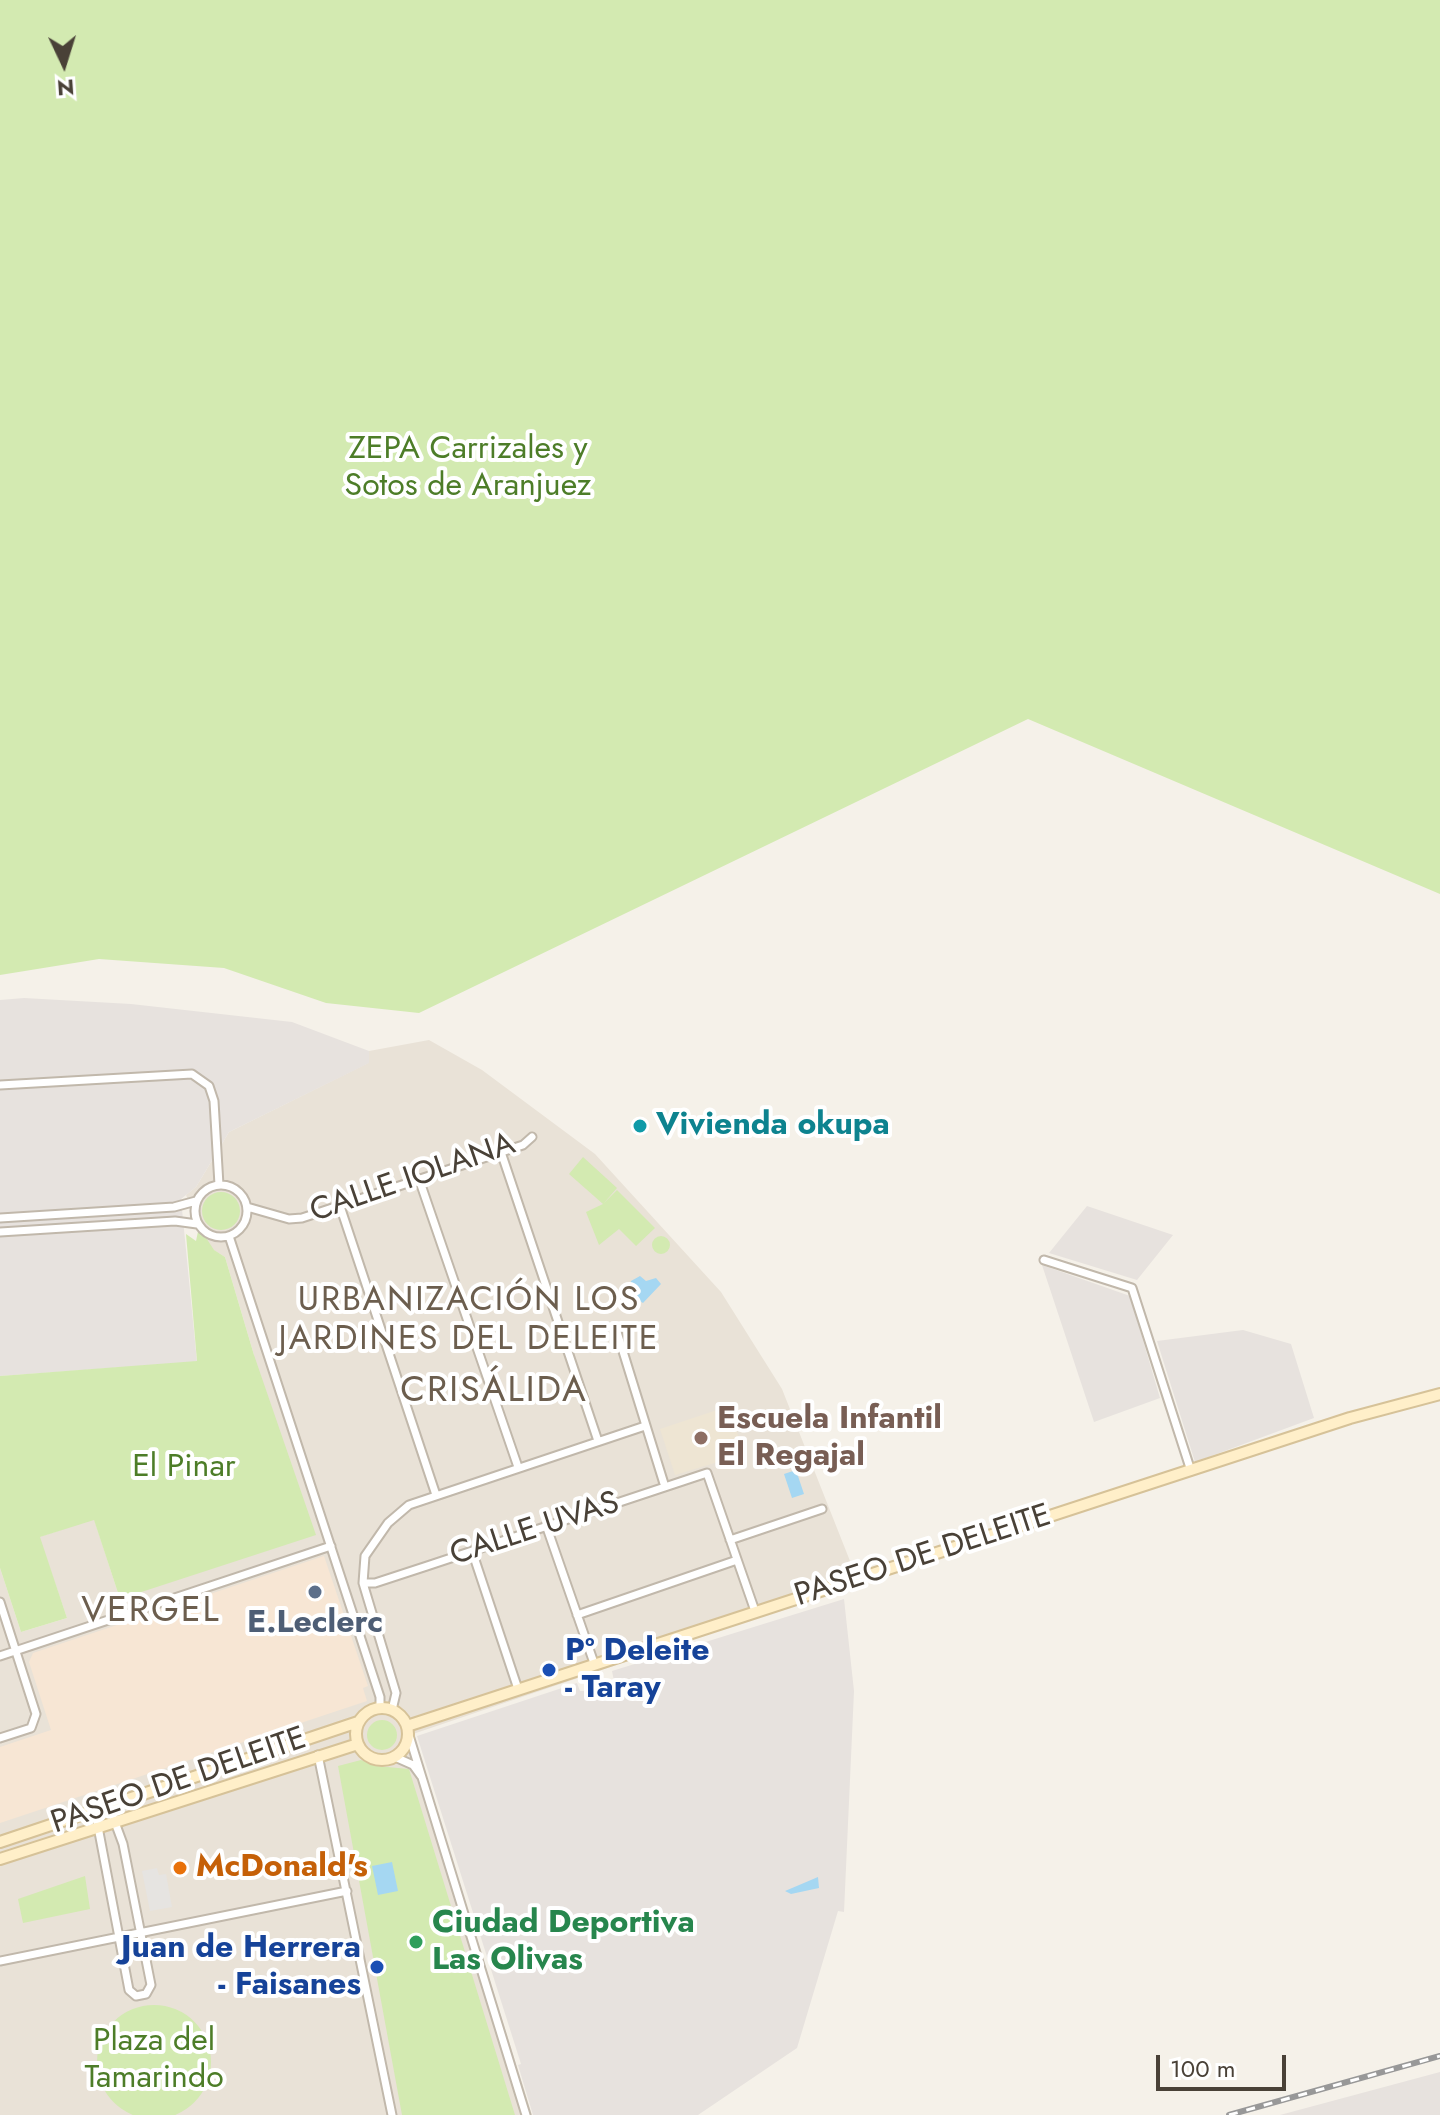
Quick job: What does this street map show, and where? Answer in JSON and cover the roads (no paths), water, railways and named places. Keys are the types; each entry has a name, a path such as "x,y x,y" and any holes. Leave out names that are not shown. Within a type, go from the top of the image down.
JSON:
{"main road":[{"name":"PASEO DE DELEITE","path":"408,1729 594,1663 1350,1418 1440,1394"},
{"path":"380,1708 392,1710 408,1729 406,1745 395,1757 378,1759 370,1756 358,1744 358,1722 366,1714 380,1708"},
{"name":"PASEO DE DELEITE","path":"0,1842 358,1722"},
{"name":"PASEO DE DELEITE","path":"0,1859 358,1744"}],"street":[{"path":"0,1085 192,1074 209,1086 214,1101 219,1185"},
{"name":"CALLE IOLANA","path":"247,1207 289,1219 340,1206 523,1145 532,1137"},
{"path":"501,1152 598,1441"},
{"path":"419,1179 518,1467"},
{"path":"0,1218 174,1207 196,1201 205,1190 219,1185 240,1193 247,1207 245,1222 229,1236 207,1234 197,1224 175,1221 0,1232"},
{"path":"196,1201 197,1224"},
{"path":"340,1206 436,1495"},
{"path":"229,1236 380,1697 380,1708"},
{"path":"1044,1260 1132,1288 1191,1471"},
{"path":"617,1332 665,1487"},
{"path":"392,1710 396,1693 363,1583 365,1556 388,1523 409,1505 645,1426"},
{"name":"CALLE UVAS","path":"363,1583 375,1583 707,1473 730,1540"},
{"path":"755,1611 730,1540 822,1509"},
{"path":"546,1525 594,1663"},
{"path":"0,1656 331,1546"},
{"path":"472,1551 518,1689"},
{"path":"577,1615 737,1560"},
{"path":"0,1602 36,1714 36,1723 31,1728 0,1738"},
{"path":"408,1729 526,2115"},
{"path":"318,1755 392,2115"},
{"path":"395,1757 413,1765 422,1778"},
{"path":"95,1811 129,1990 136,1996 146,1994 151,1985 116,1821 109,1806"},
{"path":"0,1961 347,1891"}],"water":[{"path":"640,1276 646,1281 656,1278 661,1284 643,1303 628,1293 631,1281"},
{"path":"796,1470 804,1494 792,1498 784,1474"},
{"path":"392,1862 398,1891 378,1895 372,1866"},
{"path":"818,1877 819,1888 791,1894 785,1891"}],"railway":[{"path":"1229,2115 1440,2056"}],"place":[{"name":"Vivienda okupa","path":"640,1126"},
{"name":"Escuela Infantil El Regajal","path":"701,1438"},
{"name":"E.Leclerc","path":"315,1592"},
{"name":"Pº Deleite - Taray","path":"549,1670"},
{"name":"McDonald's","path":"180,1868"},
{"name":"Ciudad Deportiva Las Olivas","path":"416,1942"},
{"name":"Juan de Herrera - Faisanes","path":"377,1967"}],"district":[{"name":"URBANIZACIÓN LOS JARDINES DEL DELEITE","path":"469,1322"},
{"name":"CRISÁLIDA","path":"494,1392"},
{"name":"VERGEL","path":"151,1612"}],"park label":[{"name":"ZEPA Carrizales y Sotos de Aranjuez","path":"468,468"},
{"name":"El Pinar","path":"184,1468"},
{"name":"Plaza del Tamarindo","path":"154,2060"}]}
